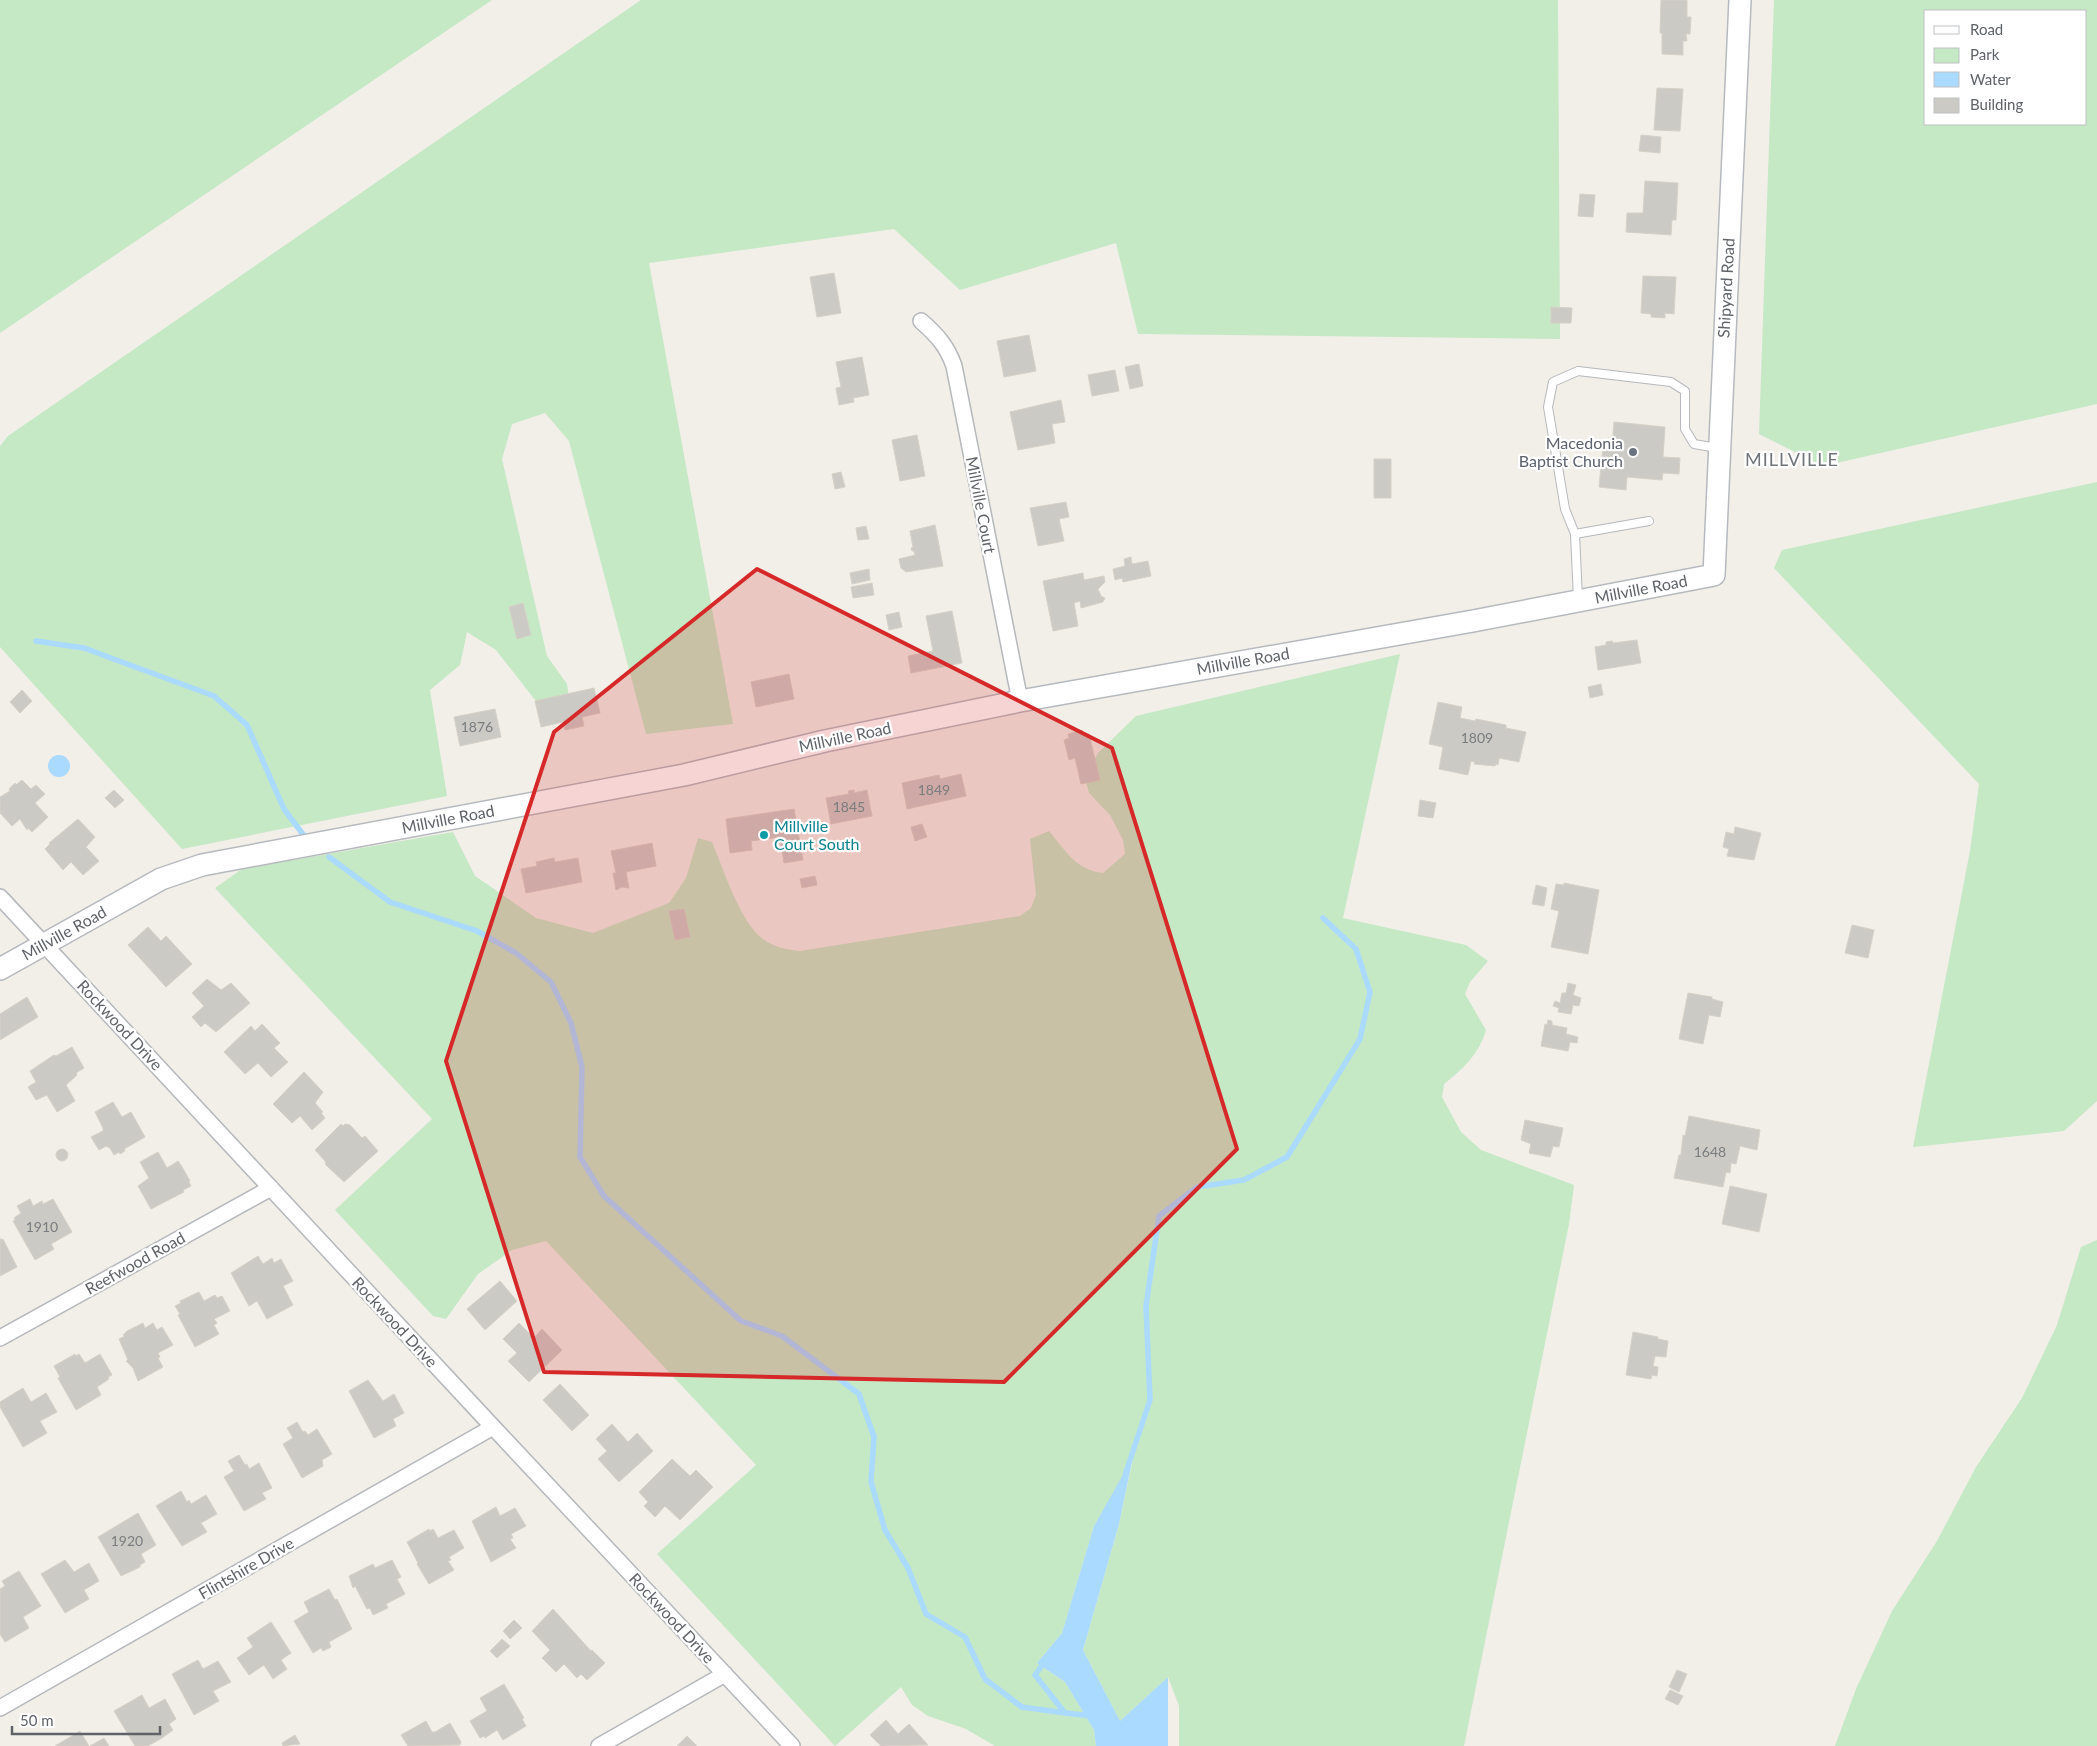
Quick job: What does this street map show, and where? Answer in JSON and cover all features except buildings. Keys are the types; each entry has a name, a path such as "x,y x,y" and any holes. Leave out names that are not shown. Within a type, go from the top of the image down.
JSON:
{"street":[{"name":"Shipyard Road","path":"1714,575 1718,448 1740,0"},
{"name":"Millville Court","path":"921,321 935,333 948,351 954,366 1020,701"},
{"name":"Millville Road","path":"0,969 161,879 202,865 684,775 825,741 1020,701 1714,575"},
{"name":"Rockwood Drive","path":"0,897 792,1746"},
{"name":"Reefwood Road","path":"0,1338 271,1188"},
{"name":"Flintshire Drive","path":"0,1708 493,1427"},
{"path":"599,1746 725,1674"}],"lane":[{"path":"1579,601 1575,534 1565,509 1548,407 1553,382 1578,371 1671,382 1685,391 1685,429 1694,444 1718,448"},
{"path":"1575,534 1650,521"}],"highlighted area":[{"path":"757,569 1112,748 1237,1149 1004,1382 544,1372 446,1061 554,732"}],"green space":[{"path":"0,0 492,0 0,333"},
{"path":"641,0 1558,0 1560,339 1138,334 1116,243 960,290 894,229 649,263 733,724 646,734 569,441 545,413 512,424 502,459 547,656 567,684 572,717 539,705 496,650 467,632 460,665 430,690 447,796 182,849 0,647 0,446 8,436"},
{"path":"1774,0 2097,0 2097,404 1823,466 1759,434"},
{"path":"2097,482 2097,1101 2064,1131 1913,1147 1970,851 1979,784 1774,568 1782,550"},
{"path":"1400,654 1343,918 1466,945 1488,961 1470,982 1465,994 1486,1030 1483,1039 1470,1060 1444,1084 1442,1097 1461,1132 1481,1150 1574,1185 1569,1224 1464,1746 1179,1746 1179,1706 1168,1677 1120,1721 1083,1650 1119,1524 1133,1459 1094,1526 1062,1633 1037,1663 1065,1682 1094,1730 1096,1746 995,1746 966,1729 928,1716 912,1705 901,1687 835,1746 657,1554 756,1465 546,1241 512,1250 478,1274 446,1319 433,1316 335,1210 432,1119 215,888 242,869 453,832 475,876 536,918 593,933 669,903 686,878 698,838 712,842 733,895 755,932 767,942 786,949 800,951 1020,916 1031,908 1036,895 1030,839 1049,831 1066,852 1079,864 1103,873 1125,854 1123,840 1110,815 1089,793 1085,778 1098,753 1136,716"},
{"path":"2097,1240 2097,1746 1835,1746 1856,1689 1892,1611 1937,1541 1976,1467 2022,1398 2057,1325 2081,1247"}],"water":[{"path":"59,755 67,758 70,766 67,774 59,777 51,774 48,766 51,758"},
{"path":"1133,1457 1119,1524 1083,1650 1120,1721 1168,1677 1168,1746 1096,1746 1094,1730 1065,1682 1037,1663 1062,1633 1094,1526"}],"waterway":[{"path":"36,641 84,648 214,696 247,725 284,809 308,841"},
{"path":"329,857 390,902 477,931 516,953 551,982 571,1023 582,1067 580,1157 604,1196 741,1321 782,1336 859,1394 874,1437 871,1482 885,1530 908,1568 926,1614 965,1637 985,1679 1022,1707 1065,1713"},
{"path":"1125,1475 1150,1400 1146,1306 1159,1216 1197,1187 1244,1180 1287,1157 1360,1039 1370,992 1356,949 1323,918"},
{"path":"1045,1661 1035,1675 1065,1713 1092,1716"}],"place":[{"name":"Macedonia Baptist Church","path":"1633,452"},
{"name":"Millville Court South","path":"764,835"}],"district":[{"name":"MILLVILLE","path":"1792,460"}]}
